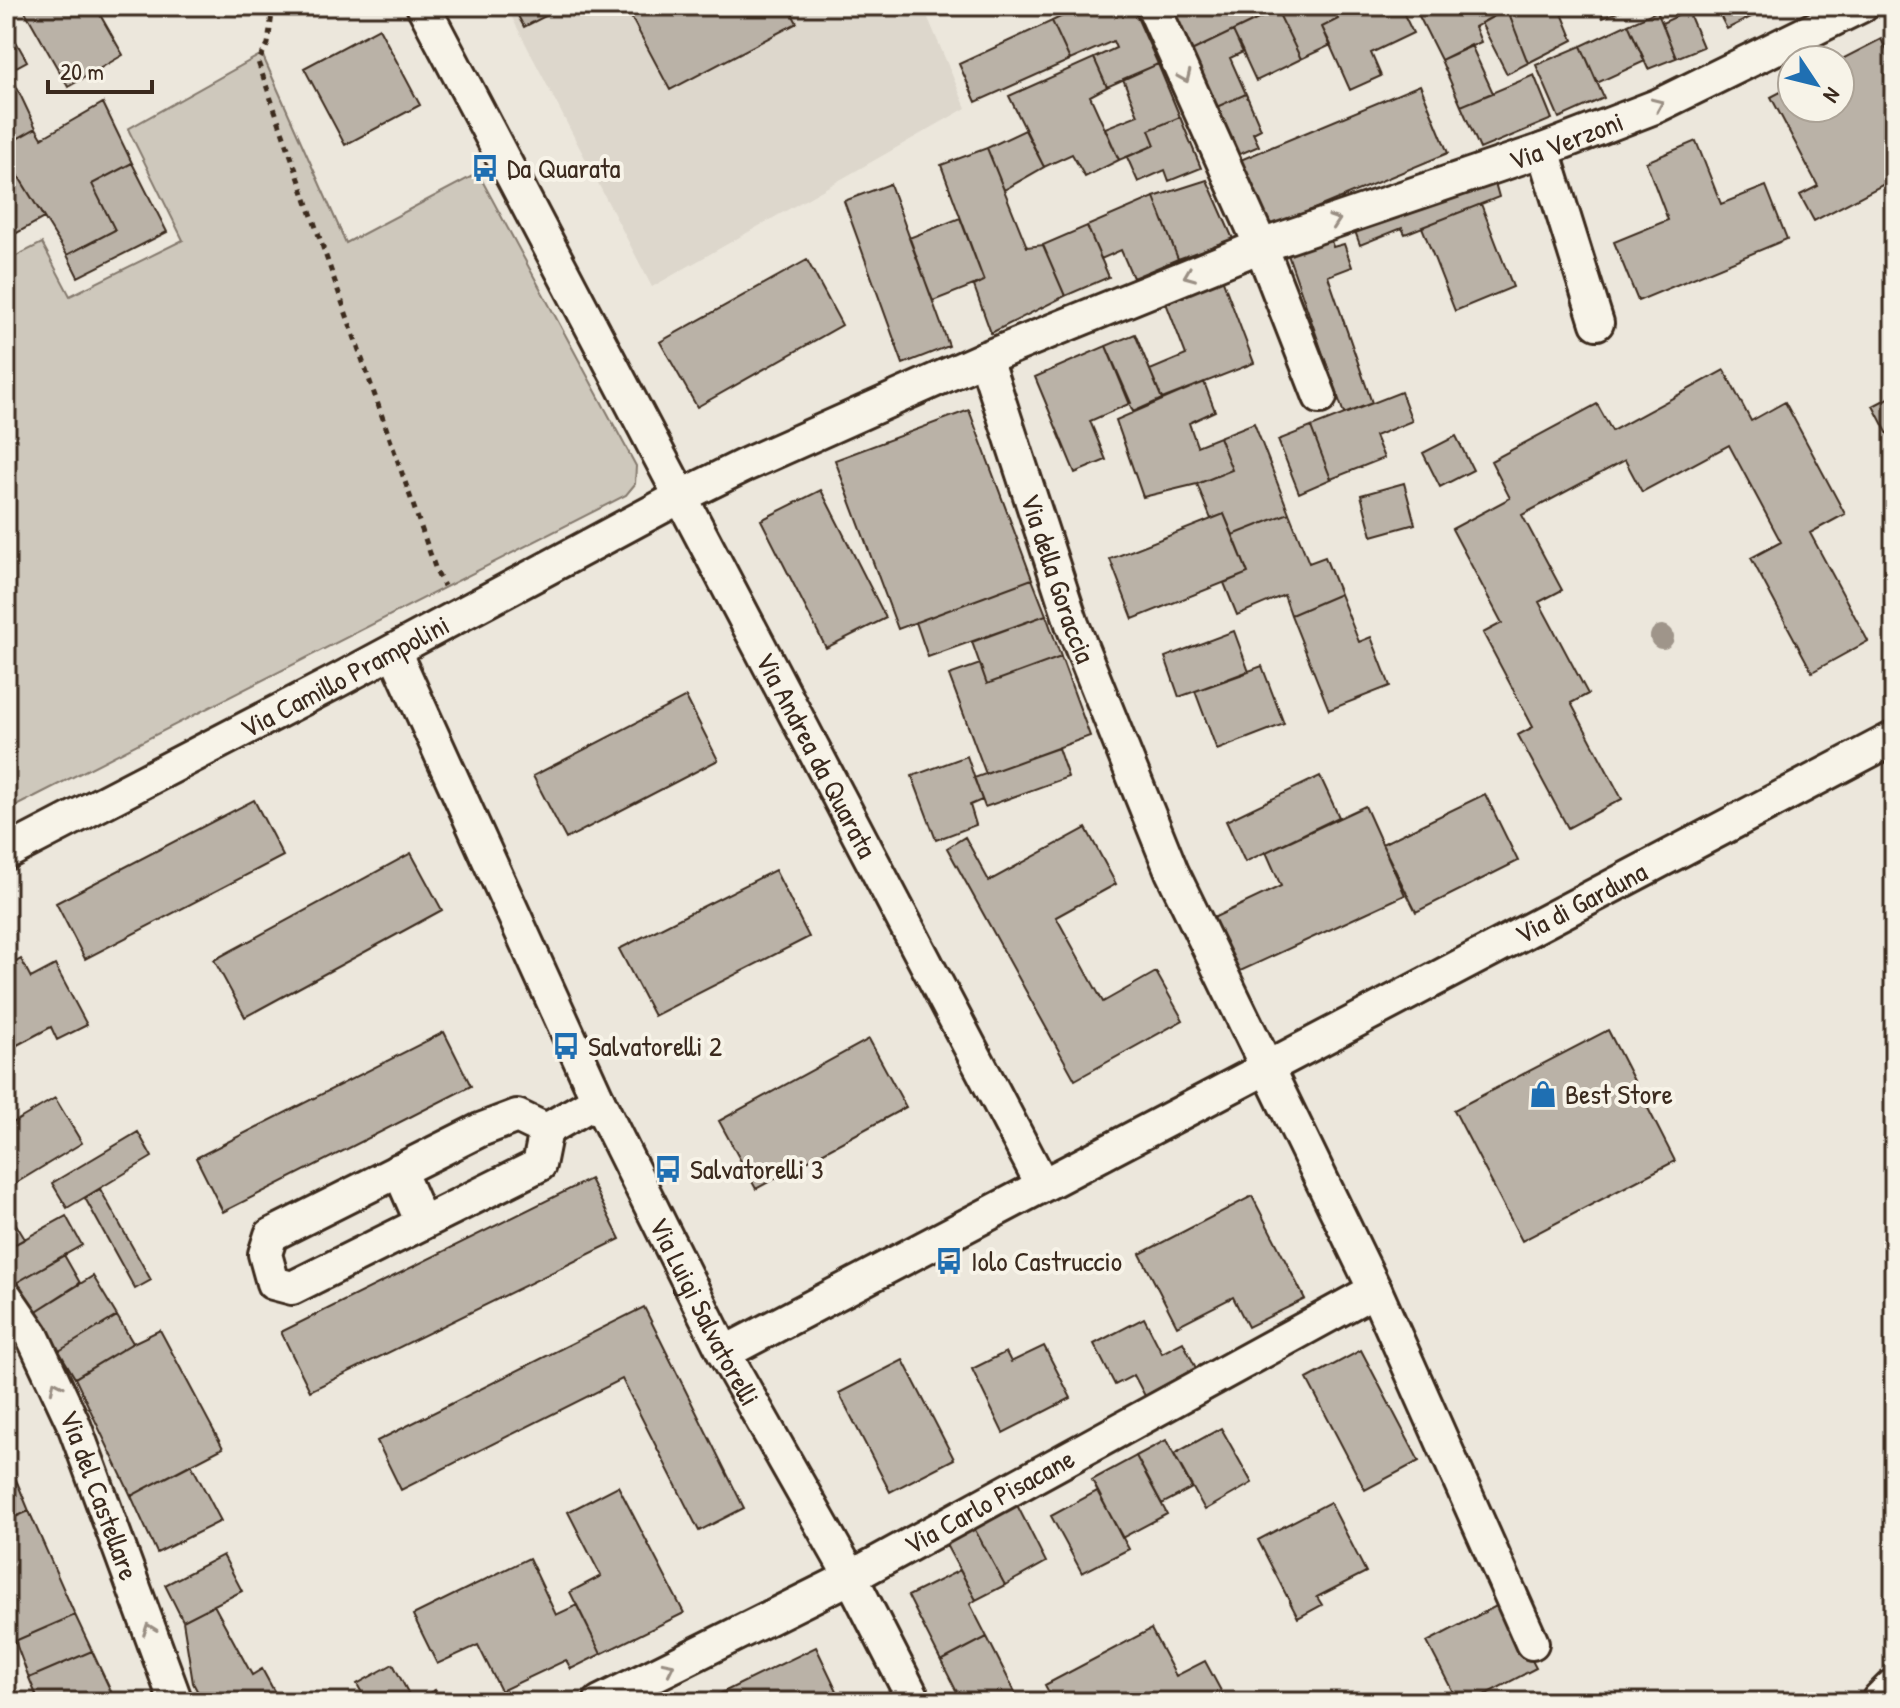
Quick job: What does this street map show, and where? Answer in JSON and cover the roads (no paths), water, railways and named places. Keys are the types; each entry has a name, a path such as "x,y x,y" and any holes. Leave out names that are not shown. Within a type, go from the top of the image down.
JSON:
{"street":[{"name":"Via Andrea da Quarata","path":"423,6 1042,1184"},
{"path":"1153,6 1261,246 1320,397"},
{"name":"Via Verzoni","path":"1261,246 1543,150 1657,106 1861,6"},
{"path":"1543,150 1597,323"},
{"path":"985,358 1261,246"},
{"name":"Via Camillo Prampolini","path":"6,853 461,616 680,497 985,358"},
{"name":"Via della Goraccia","path":"985,358 1078,639 1172,872 1375,1290 1532,1643"},
{"name":"Via Luigi Salvatorelli","path":"394,651 598,1100 724,1353 851,1577 915,1702"},
{"name":"Via di Garduna","path":"1042,1184 1894,738"},
{"path":"546,1130 517,1116 480,1130 271,1235 265,1254 273,1283 292,1288 539,1165 546,1130 598,1100"},
{"path":"399,1170 422,1223"},
{"path":"724,1353 1042,1184"},
{"name":"Via Carlo Pisacane","path":"600,1702 851,1577 1375,1290"},
{"name":"Via del Castellare","path":"6,1297 32,1335 74,1425 176,1702"},
{"path":"1882,1702 1894,1690"}],"place":[{"name":"Da Quarata","path":"485,168"},
{"name":"Salvatorelli 2","path":"566,1046"},
{"name":"Best Store","path":"1543,1094"},
{"name":"Salvatorelli 3","path":"668,1169"},
{"name":"Iolo Castruccio","path":"949,1261"}]}
